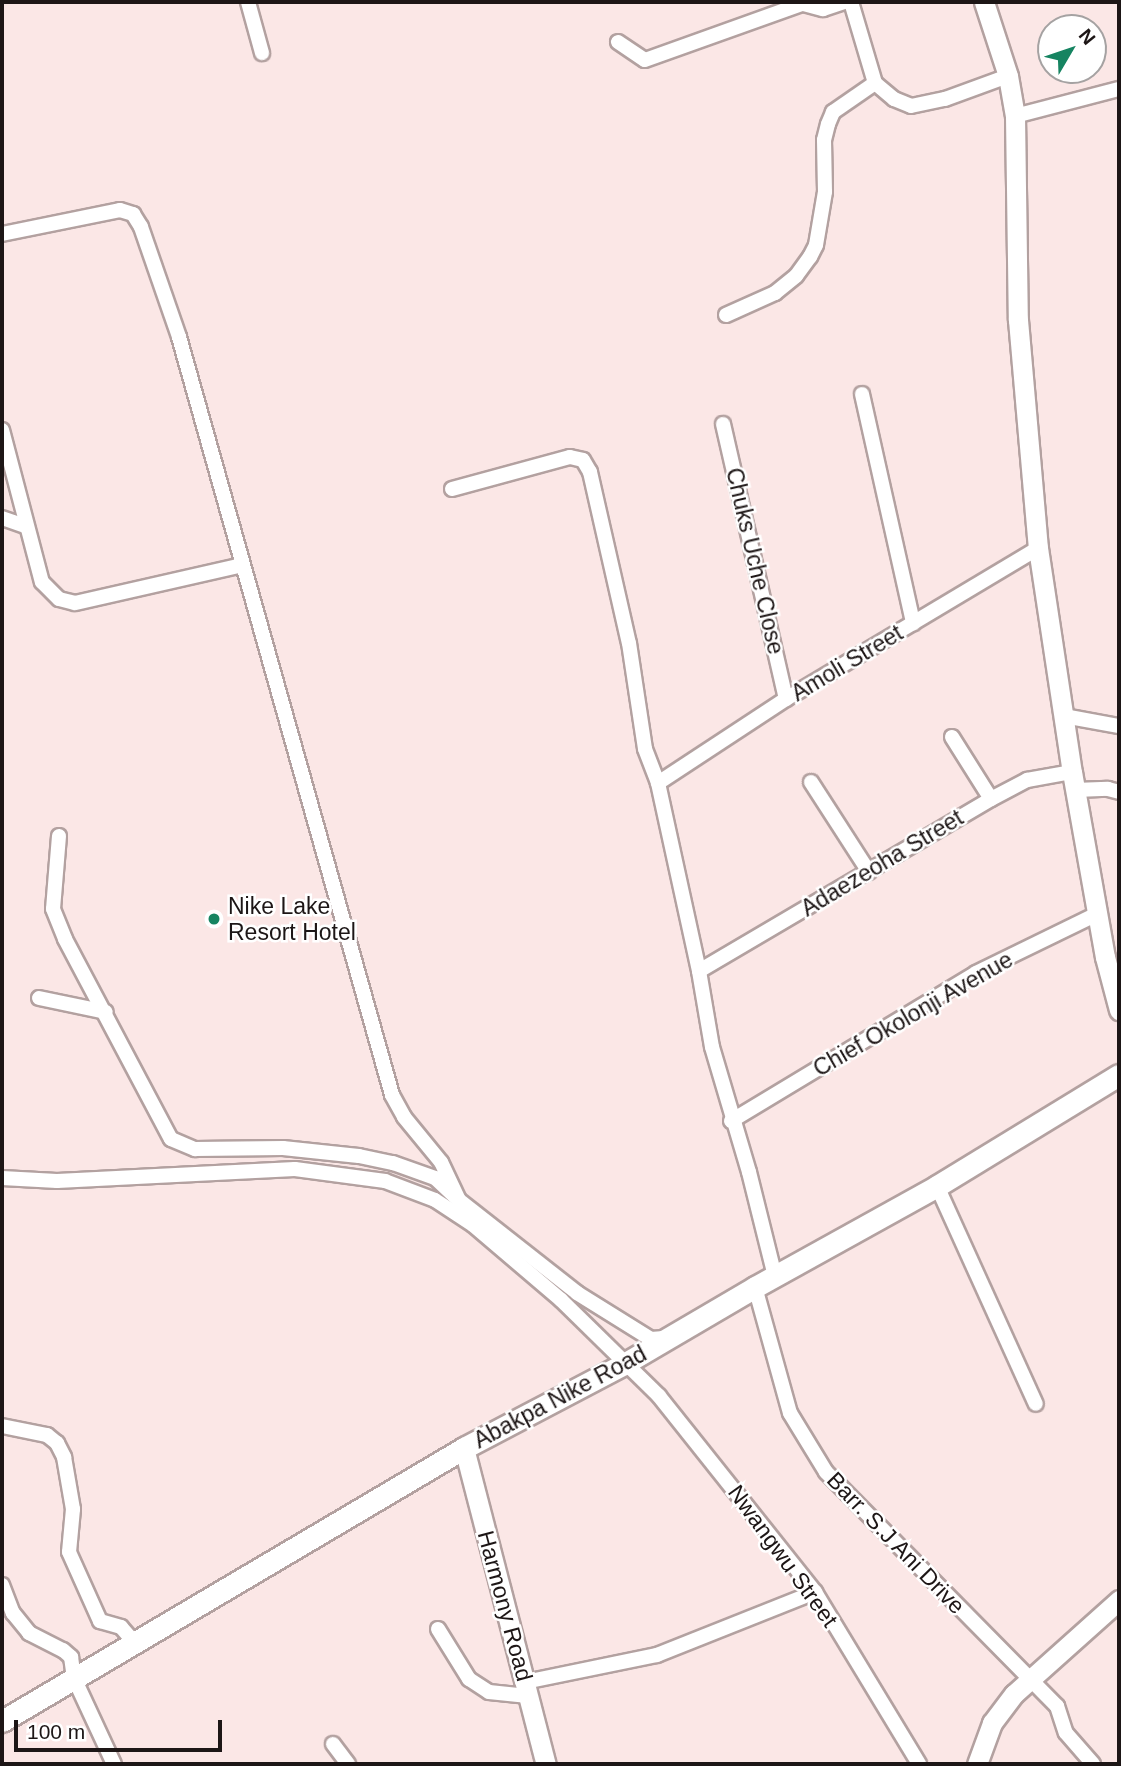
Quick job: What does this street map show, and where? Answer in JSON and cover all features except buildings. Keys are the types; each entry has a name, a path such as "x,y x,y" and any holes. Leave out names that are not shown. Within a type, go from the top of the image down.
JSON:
{"main road":[{"path":"984,2 1008,76 1015,116 1018,320 1038,548 1073,781 1105,957 1119,1010"},
{"name":"Abakpa Nike Road","path":"2,1721 464,1448 624,1364 774,1275 937,1186 1119,1075"},
{"name":"Harmony Road","path":"464,1448 546,1764"},
{"path":"977,1764 992,1723 1028,1680 1119,1600"}],"street":[{"path":"248,2 262,53"},
{"path":"618,42 645,60 798,3 823,9 844,2"},
{"path":"851,2 875,83 894,99 911,106 944,99 1008,76"},
{"path":"726,315 775,293 796,276 810,257 816,245 825,192 824,140 828,124 833,112 875,83"},
{"path":"1015,116 1119,89"},
{"path":"2,234 109,211 133,214 141,227 179,337 392,1095 404,1117 441,1162 458,1200"},
{"path":"862,394 913,623"},
{"name":"Chuks Uche Close","path":"723,424 786,699"},
{"path":"2,430 25,526 42,582 59,598 75,603 242,565"},
{"path":"59,836 53,909 70,948 106,1012 167,1134 177,1143 195,1149 283,1148 359,1156 393,1163 435,1178 458,1200 577,1293 655,1340 660,1340 774,1275 749,1172 712,1047 699,971 658,783 645,749 629,643 590,472 583,460 570,457 452,489"},
{"path":"2,518 25,526"},
{"name":"Amoli Street","path":"658,783 786,699 1038,548"},
{"path":"1064,716 1119,726"},
{"path":"952,737 991,799"},
{"name":"Adaezeoha Street","path":"699,971 1027,780 1073,781 1119,792"},
{"path":"811,782 869,872"},
{"name":"Chief Okolonji Avenue","path":"732,1121 976,973 1099,914"},
{"path":"39,998 106,1012"},
{"name":"Nwangwu Street","path":"2,1178 57,1181 295,1169 385,1181 435,1200 472,1224 562,1300 659,1396 815,1592 919,1764"},
{"path":"937,1186 1036,1404"},
{"name":"Barr. S.J Ani Drive","path":"755,1287 790,1413 827,1472 1028,1680 1057,1706 1066,1733 1093,1764"},
{"path":"2,1426 47,1435 57,1443 64,1457 73,1509 69,1552 100,1621 121,1627 135,1643"},
{"path":"2,1585 13,1613 29,1633 63,1650 71,1657 74,1678 114,1764"},
{"path":"438,1629 459,1667 480,1687 505,1695 657,1655 815,1592"},
{"path":"333,1744 348,1764"}],"place":[{"name":"Nike Lake Resort Hotel","path":"214,919"}]}
